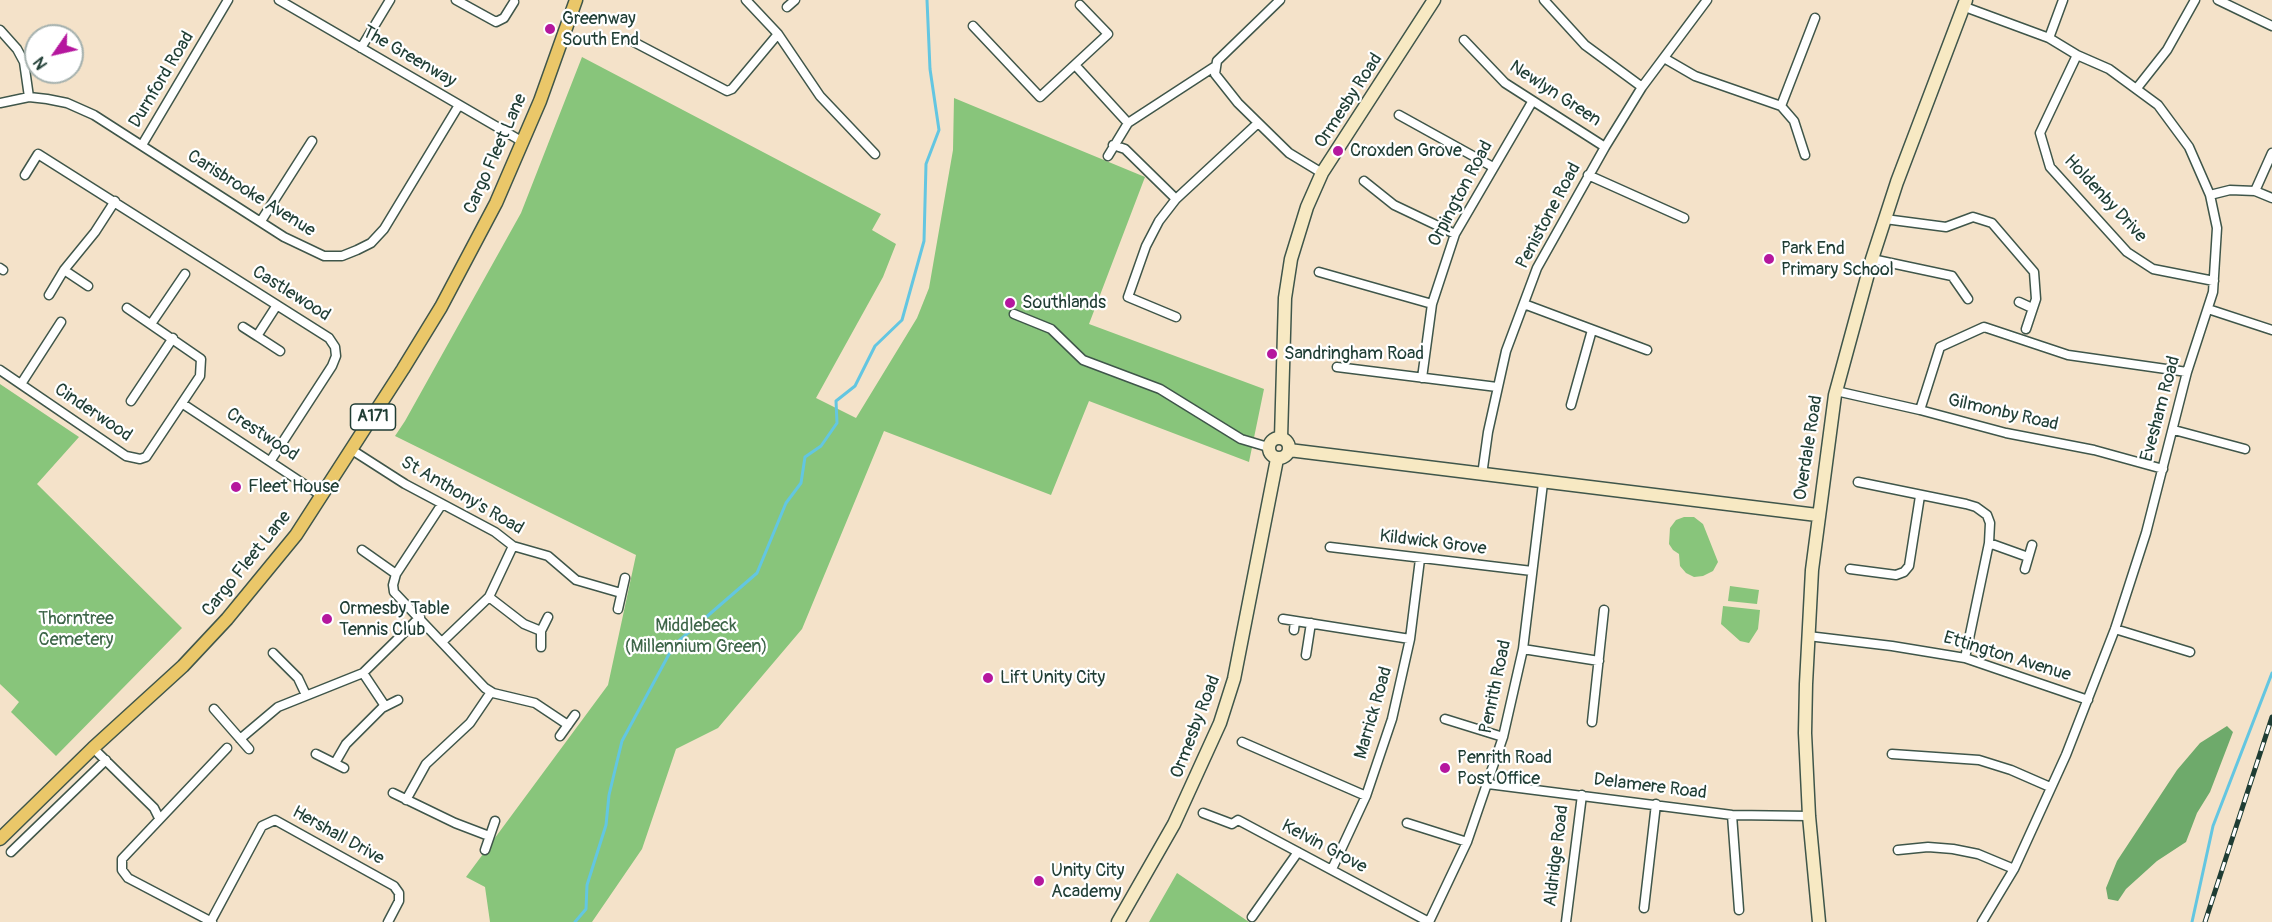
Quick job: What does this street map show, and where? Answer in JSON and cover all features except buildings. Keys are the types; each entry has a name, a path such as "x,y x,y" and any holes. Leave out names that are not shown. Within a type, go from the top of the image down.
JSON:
{"main road":[{"name":"Cargo Fleet Lane","path":"0,839 93,748 183,666 226,619 289,543 322,496 441,307 496,203 523,142 576,0"}],"street":[{"name":"Durnford Road","path":"142,146 228,0"},
{"name":"The Greenway","path":"279,0 523,142"},
{"path":"361,48 390,0"},
{"path":"456,0 496,22 504,18 514,2"},
{"path":"746,0 778,34 820,96 875,154"},
{"path":"787,7 795,0"},
{"path":"1108,156 1128,123 1214,67 1232,46 1280,0"},
{"name":"Ormesby Road","path":"1281,438 1286,288 1291,259 1307,207 1322,173 1434,0"},
{"path":"1544,0 1565,26 1585,45 1642,87"},
{"name":"Penistone Road","path":"1482,475 1497,387 1537,268 1588,175 1642,87 1707,0"},
{"path":"2049,38 2063,0"},
{"path":"2138,88 2167,50 2195,0"},
{"path":"2218,0 2272,26"},
{"name":"Evesham Road","path":"1965,4 2049,38 2077,55 2109,69 2138,88 2158,105 2189,147 2210,195 2217,228 2214,281 2208,309 2187,372 2146,533 2115,629 2066,755 2014,869 1982,922"},
{"name":"Overdale Road","path":"1819,922 1809,816 1805,733 1808,636 1817,515 1836,391 1885,219 1965,4"},
{"path":"973,26 1040,97 1108,34 1080,5"},
{"path":"1781,106 1815,18"},
{"path":"0,30 17,49 24,62 29,97"},
{"path":"630,40 727,91 732,89 778,34"},
{"name":"Newlyn Green","path":"1464,40 1492,72 1532,102 1605,147"},
{"name":"Holdenby Drive","path":"2077,55 2040,133 2050,167 2127,252 2152,269 2214,281"},
{"path":"1664,58 1695,76 1781,106 1794,121 1805,155"},
{"path":"1075,65 1128,123"},
{"path":"1214,67 1219,82 1258,123 1289,153 1322,173"},
{"name":"Carisbrooke Avenue","path":"0,103 29,97 68,103 94,115 307,250 324,256 342,256 371,243 384,229 459,105"},
{"name":"Orpington Road","path":"1422,378 1432,304 1455,234 1532,102"},
{"path":"1399,116 1493,168"},
{"path":"1176,317 1128,297 1146,246 1159,221 1176,199 1258,123"},
{"path":"261,221 312,141"},
{"path":"1113,145 1125,149 1176,199"},
{"path":"2255,191 2272,153"},
{"name":"Castlewood","path":"25,175 38,154 329,338 335,347 336,356 272,460"},
{"path":"1588,175 1683,218"},
{"path":"1364,181 1394,205 1455,234"},
{"path":"2210,195 2230,190 2255,191 2272,198"},
{"path":"49,295 64,270 95,232 115,201"},
{"path":"1885,219 1946,227 1974,217 1992,223 2034,272 2036,299 2026,328"},
{"path":"1872,259 1953,276 1968,299"},
{"path":"64,270 88,286"},
{"path":"1319,272 1432,304"},
{"path":"151,324 184,274"},
{"path":"2019,302 2032,308"},
{"path":"1524,304 1647,350"},
{"path":"257,336 278,305"},
{"path":"127,308 173,338 131,401"},
{"path":"2208,309 2272,330"},
{"path":"1014,314 1051,329 1083,360 1161,389 1241,439 1268,447"},
{"path":"21,384 61,322"},
{"path":"243,327 280,351"},
{"path":"1920,410 1940,347 1984,327 2068,355 2187,372"},
{"path":"1571,405 1592,330"},
{"name":"Cinderwood","path":"0,370 133,459 146,457 200,376 201,359 173,338"},
{"path":"1337,367 1497,387"},
{"name":"Gilmonby Road","path":"1836,391 2006,433 2094,450 2163,469"},
{"name":"Crestwood","path":"183,404 272,460 322,496"},
{"path":"2174,430 2246,449"},
{"path":"1268,447 1273,440 1281,438 1287,443 1289,450"},
{"path":"1268,447 1271,455 1277,459 1284,457 1289,450"},
{"name":"St Anthony's Road","path":"352,450 405,484 495,532 513,546 548,556 568,574 586,585 621,593"},
{"path":"1289,450 1817,515"},
{"name":"Ormesby Road","path":"1118,922 1174,824 1220,723 1234,679 1277,459"},
{"path":"1858,482 1966,504 1982,511 1990,524 1989,543 1965,658"},
{"name":"Penrith Road","path":"1429,922 1467,842 1503,737 1523,649 1543,483"},
{"path":"1850,569 1896,575 1904,572 1909,566 1920,496"},
{"path":"442,504 396,574 394,592 491,692 535,703 568,725"},
{"path":"1989,543 2028,557"},
{"path":"2025,568 2032,545"},
{"path":"442,642 489,597 513,546"},
{"name":"Kildwick Grove","path":"1330,547 1532,571"},
{"path":"362,550 396,574"},
{"name":"Marrick Road","path":"1332,869 1366,796 1392,719 1410,639 1420,559"},
{"path":"618,609 625,578"},
{"path":"489,597 524,624 541,631"},
{"path":"1592,722 1604,610"},
{"path":"240,739 273,710 363,673 420,617"},
{"path":"541,647 541,631 548,617"},
{"path":"1283,619 1295,625 1311,623 1410,639"},
{"path":"1306,655 1311,623"},
{"path":"2115,629 2190,652"},
{"name":"Ettington Avenue","path":"1808,636 1965,658 2088,700"},
{"path":"1523,649 1599,661"},
{"path":"273,653 298,678 306,695"},
{"path":"363,673 386,706"},
{"path":"406,800 426,764 470,723 491,692"},
{"path":"335,763 346,744 386,706 398,700"},
{"path":"214,709 249,748"},
{"path":"560,736 575,715"},
{"path":"1445,719 1503,737"},
{"path":"1242,742 1366,796"},
{"path":"93,748 154,808 159,818"},
{"path":"212,922 128,878 122,870 122,859 159,818 172,809 227,748"},
{"path":"316,754 344,768"},
{"path":"1892,754 1979,760 2011,770 2050,787"},
{"path":"11,852 106,760"},
{"name":"Delamere Road","path":"1488,784 1732,815 1809,816"},
{"path":"393,793 489,836"},
{"name":"Aldridge Road","path":"1566,922 1582,795"},
{"path":"1644,908 1656,804"},
{"name":"Kelvin Grove","path":"1203,813 1232,824 1238,820 1429,922"},
{"path":"1732,815 1739,910"},
{"name":"Hershall Drive","path":"212,922 262,825 275,820 394,886 399,893 399,901 388,922"},
{"path":"484,850 495,821"},
{"path":"1407,823 1467,842"},
{"path":"1898,850 1928,847 1953,849 1978,854 2014,869"},
{"path":"1252,917 1298,852"}],"green space":[{"name":"Middlebeck (Millennium Green)","path":"582,57 881,214 872,230 896,244 883,277 816,398 856,418 917,318 929,288 953,150 954,98 1145,177 1089,324 1264,389 1249,462 1089,401 1051,495 884,431 802,629 718,728 676,749 642,849 592,922 490,922 485,887 466,877 608,685 636,555 395,436 521,213"},
{"name":"Thorntree Cemetery","path":"0,384 79,437 37,484 182,628 56,756 11,712 19,702 0,684"},
{"path":"1694,517 1703,524 1718,562 1713,571 1703,576 1694,577 1686,573 1680,566 1679,554 1669,544 1670,528 1676,520"},
{"path":"1730,586 1759,590 1757,604 1728,601"},
{"path":"1723,606 1760,610 1758,629 1749,643 1740,641 1721,624"},
{"path":"2227,726 2233,732 2210,792 2197,813 2186,842 2157,861 2126,889 2118,901 2108,899 2106,888 2117,861 2177,770 2200,743"},
{"path":"1177,873 1249,922 1149,922"}],"waterway":[{"path":"575,922 586,909 587,885 606,825 609,795 622,741 674,645 757,573 786,503 801,483 805,457 821,446 837,423 836,401 855,386 875,346 902,320 924,241 926,164 939,130 930,69 927,0"},
{"path":"2192,922 2213,826 2272,673"}],"railway":[{"path":"2205,922 2272,717"}],"place":[{"name":"Greenway South End","path":"550,29"},
{"name":"Croxden Grove","path":"1338,151"},
{"name":"Park End Primary School","path":"1769,259"},
{"name":"Southlands","path":"1010,303"},
{"name":"Sandringham Road","path":"1272,354"},
{"name":"Fleet House","path":"236,487"},
{"name":"Ormesby Table Tennis Club","path":"327,619"},
{"name":"Lift Unity City","path":"988,678"},
{"name":"Penrith Road Post Office","path":"1445,768"},
{"name":"Unity City Academy","path":"1039,881"}]}
